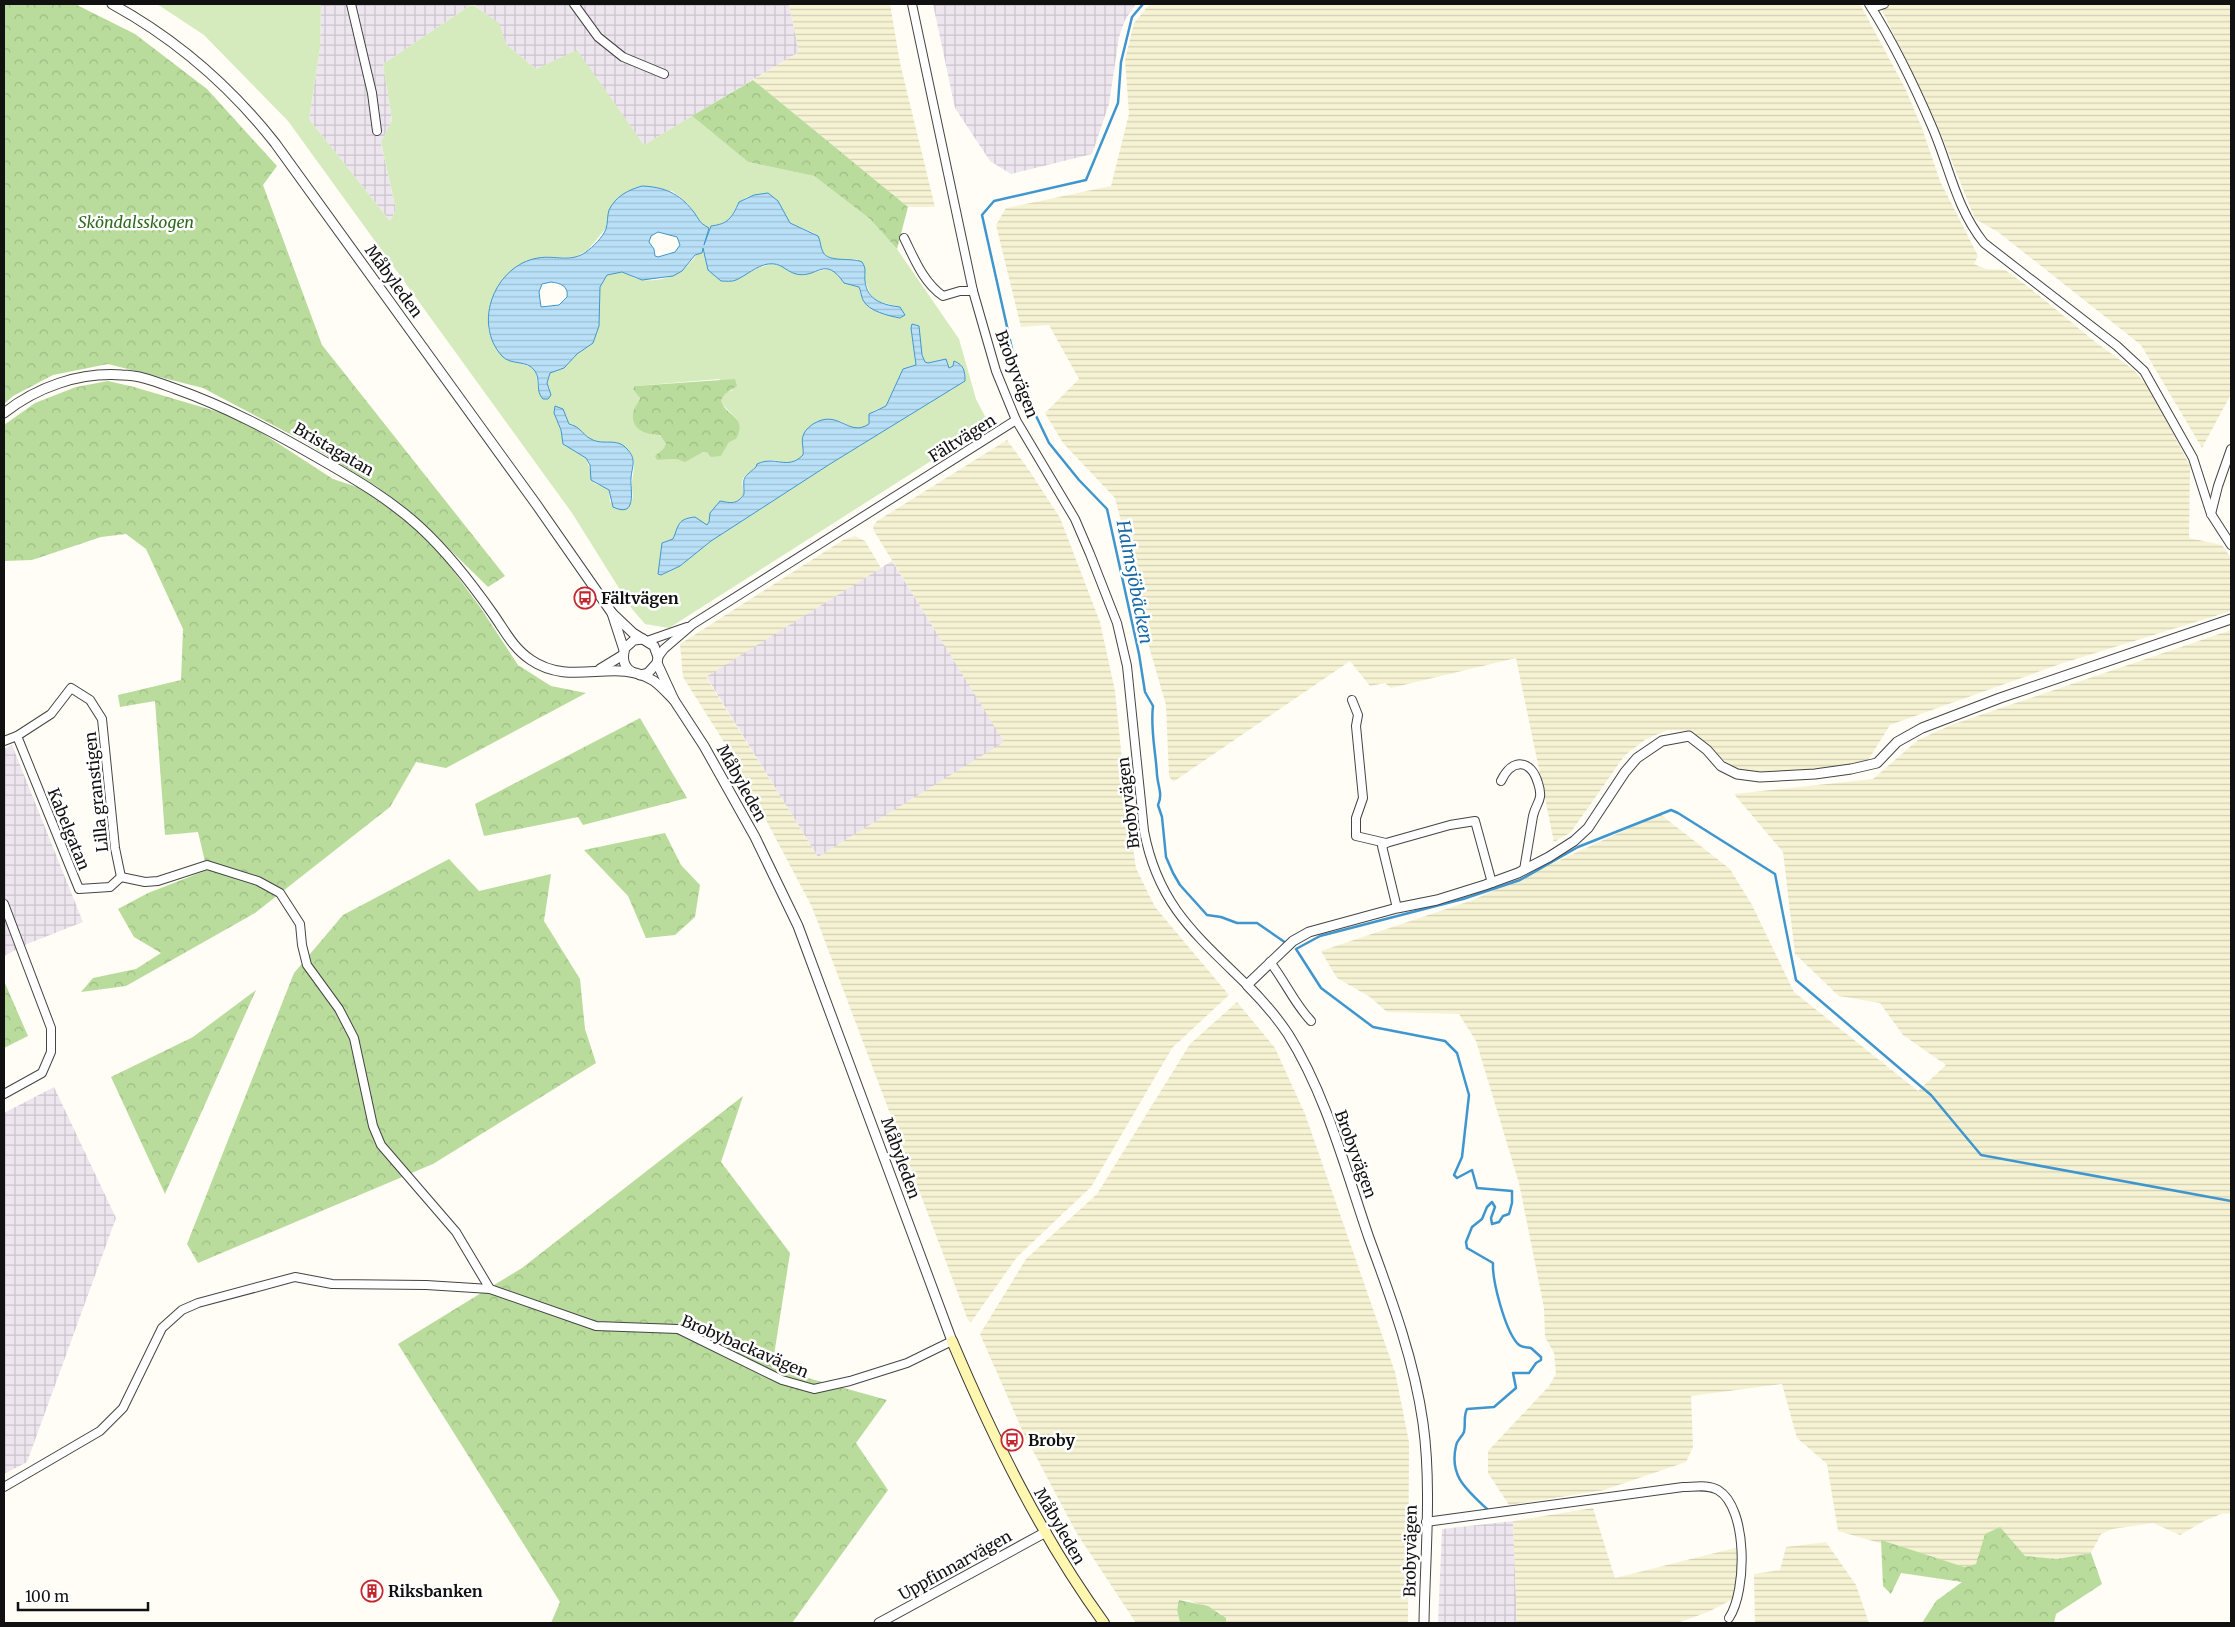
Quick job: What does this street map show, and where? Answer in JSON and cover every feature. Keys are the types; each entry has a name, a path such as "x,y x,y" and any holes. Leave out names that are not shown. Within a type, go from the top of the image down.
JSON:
{"main road":[{"name":"Måbyleden","path":"952,1341 981,1409 1014,1476 1063,1564 1104,1623"}],"street":[{"name":"Måbyleden","path":"112,4 159,32 198,62 229,90 263,127 293,165 612,613 654,646 674,700 733,795 798,926 952,1341"},
{"path":"351,4 372,93 377,131"},
{"path":"574,4 598,37 623,57 664,74"},
{"name":"Brobyvägen","path":"912,4 974,291 996,371 1016,420 1075,518 1117,624 1127,666 1144,831 1149,857 1168,899 1191,929 1271,1011 1288,1035 1308,1072 1328,1120 1408,1349 1416,1382 1426,1448 1424,1623"},
{"path":"1884,4 1871,6 1882,24 1934,130 1961,207 1978,235 1989,247 2117,346 2144,371 2193,458 2212,514 2231,544"},
{"path":"904,238 920,270 933,289 942,296 960,291 974,291"},
{"name":"Bristagatan","path":"4,413 18,402 54,384 88,376 123,374 154,381 209,400 265,427 370,488 414,522 458,568 494,616 507,637 532,660 547,669 563,672 619,671 637,674"},
{"name":"Fältvägen","path":"658,660 664,648 693,624 1016,420"},
{"path":"2212,514 2218,486 2231,448"},
{"name":"Måbyleden","path":"612,613 623,653 623,662 627,669 654,681 674,700"},
{"path":"1247,985 1294,941 1309,932 1397,908 1437,900 1492,883 1524,870 1574,841 1593,820 1625,772 1637,758 1662,740 1689,736 1707,750 1721,766 1737,774 1760,777 1815,774 1851,769 1877,763 1897,742 1922,728 2000,698 2231,619"},
{"name":"Fältvägen","path":"645,640 664,636 693,624"},
{"path":"623,653 629,643 634,640 645,640"},
{"name":"Bristagatan","path":"590,673 606,667 623,653"},
{"path":"637,674 648,673 658,660"},
{"name":"Lilla granstigen","path":"16,736 52,714 71,688 90,700 102,719 115,848 121,877"},
{"path":"1352,700 1358,715 1356,726 1362,798 1356,818 1356,836 1386,843 1450,825 1475,821 1492,883"},
{"path":"4,741 16,736"},
{"name":"Kabelgatan","path":"16,736 79,889 110,887 121,877"},
{"path":"1501,781 1511,765 1521,764 1531,770 1538,782 1540,804 1534,813 1524,870"},
{"path":"1386,843 1382,846 1397,908"},
{"path":"121,877 145,882 158,881 207,865 258,881 280,893 300,924 302,945 307,965 339,1009 354,1038 373,1126 381,1145 456,1232 490,1289"},
{"path":"4,904 51,1028 52,1052 42,1073 4,1094"},
{"path":"1270,962 1282,978 1298,1008 1311,1021"},
{"name":"Brobybackavägen","path":"4,1487 100,1431 124,1408 162,1328 182,1310 198,1303 295,1277 332,1284 426,1285 490,1289 596,1326 678,1329 782,1380 814,1389 850,1381 907,1363 952,1341"},
{"path":"1426,1522 1683,1488 1704,1486 1718,1490 1730,1502 1739,1526 1742,1545 1740,1590 1730,1618"},
{"name":"Uppfinnarvägen","path":"879,1623 1046,1532"}],"shaded area":[{"path":"321,4 472,4 383,64 392,120 381,143 396,210 390,221 309,119 320,48"},
{"path":"473,4 789,4 799,52 644,145 577,51 536,69 506,44 498,23"},
{"path":"789,4 890,4 900,63 935,207 908,207 753,80 799,52"},
{"path":"933,4 1136,4 1125,20 1119,37 1109,104 1092,154 1011,174 990,161 955,108"},
{"path":"1150,4 1860,4 1905,88 1922,128 1940,181 1978,256 1974,264 1986,269 2005,270 2030,288 2094,341 2134,370 2151,391 2190,466 2189,538 2222,545 2231,558 2231,611 2063,663 1890,725 1867,762 1807,772 1738,771 1706,746 1691,731 1668,730 1646,739 1625,755 1571,832 1554,842 1516,658 1391,688 1385,683 1370,686 1350,661 1173,782 1169,776 1166,705 1144,629 1132,563 1115,498 1063,443 1045,413 1079,379 1049,325 1021,327 996,225 1006,208 1111,186 1129,114 1125,60 1134,23"},
{"path":"1879,4 2231,4 2231,394 2202,448 2141,345 1998,232 1975,219 1938,127"},
{"path":"1007,440 1060,518 1100,622 1115,691 1127,809 1136,868 1155,907 1229,995 1172,1048 1091,1187 1017,1257 971,1322 968,1320 812,907 729,750 683,677 680,644 843,540 855,536 865,541 881,568 706,677 818,857 1004,742 874,531 873,526 877,521"},
{"path":"892,561 1005,742 818,857 706,676"},
{"path":"2231,630 2231,1513 2221,1514 2204,1521 2180,1535 2153,1523 2113,1529 2101,1534 2091,1553 2057,1559 2025,1556 1985,1534 1977,1564 1963,1567 1838,1531 1827,1464 1797,1438 1782,1384 1691,1396 1693,1447 1686,1462 1604,1490 1509,1505 1488,1473 1488,1451 1549,1386 1556,1374 1554,1353 1545,1337 1544,1308 1519,1183 1476,1041 1459,1014 1387,1012 1370,997 1337,978 1321,951 1473,900 1660,814 1730,869 1752,905 1794,992 1918,1091 1946,1065 1903,1035 1880,1003 1839,996 1795,954 1783,852 1734,794 1873,779 1918,740 1951,725"},
{"path":"12,745 83,922 27,944 4,956 4,749"},
{"path":"1237,1002 1275,1048 1305,1114 1395,1372 1409,1442 1408,1623 1226,1623 1225,1618 1219,1612 1188,1600 1180,1600 1177,1610 1180,1623 1136,1623 1076,1532 1023,1432 980,1334 1026,1259 1097,1194 1190,1044"},
{"path":"54,1087 116,1218 27,1462 4,1474 4,1113"},
{"path":"1593,1508 1615,1578 1739,1547 1735,1598 1708,1612 1677,1623 1517,1623 1513,1521"},
{"path":"1513,1521 1517,1623 1438,1623 1442,1529"},
{"path":"1826,1542 1856,1585 1869,1623 1755,1623 1754,1574 1780,1570 1786,1547"}],"green space":[{"name":"Sköndalsskogen","path":"4,4 75,4 135,34 207,89 277,166 263,185 322,345 505,576 488,587 434,534 376,486 303,441 203,388 108,364 53,375 13,396 4,404"},
{"path":"157,4 321,4 320,48 309,119 390,221 396,210 381,142 392,120 383,64 472,4 499,23 506,44 536,69 577,50 644,145 692,116 748,162 814,176 870,219 897,249 959,339 976,399 989,424 669,628 645,624 632,609 572,513 288,121 204,35","holes":["672,191 690,206 696,216 699,230 698,253 681,271 660,279 644,280 619,272 607,275 600,287 599,326 593,343 577,354 564,368 550,373 547,383 550,389 538,390 536,373 533,368 502,356 493,341 488,329 491,301 511,272 519,266 538,258 575,257 588,250 606,228 609,210 621,195","768,193 781,207 790,223 814,233 820,240 823,254 838,260 857,259 871,296 876,301 900,307 894,317 872,309 863,300 859,287 850,285 835,272 828,269 802,275 792,273 774,263 758,268 735,280 721,281 711,227 726,222 739,204 744,199","911,328 925,362 945,359 949,368 953,366 965,372 965,381 830,464 711,541 680,566 662,575 658,574 662,543 673,539 676,532 707,525 710,513 726,502 731,504 737,502 744,494 743,478 760,463 772,460 793,463 803,456 803,443 840,421 855,428 866,427 870,423 873,411 886,406 903,369 916,365","719,379 733,390 725,393 721,400 722,404 737,419 736,439 729,441 721,456 703,452 677,459 657,460 659,452 665,446 665,442 659,435 652,435 633,413 640,398 635,386","566,415 569,424 591,439 621,446 631,452 634,466 633,496 630,504 621,509 610,502 609,490 594,483 586,458 563,444 561,430 555,416"]},
{"path":"753,80 908,207 897,249 870,219 814,176 748,162 692,116"},
{"path":"735,379 737,386 725,394 721,400 726,410 738,421 740,425 739,431 736,439 729,442 721,456 711,457 708,453 703,452 685,462 677,459 657,460 655,456 666,444 660,435 645,433 637,428 633,419 633,412 640,398 633,389 635,386"},
{"path":"108,381 239,418 333,479 372,492 432,542 480,607 518,665 551,686 586,693 446,768 416,762 390,807 255,913 126,986 81,992 93,978 136,969 161,953 134,937 118,909 148,893 207,870 198,832 165,835 155,701 120,707 118,695 181,680 183,629 146,549 126,534 101,537 32,560 4,561 4,425 35,403 76,387"},
{"path":"640,718 687,798 583,825 578,817 484,836 475,804"},
{"path":"665,833 681,865 700,885 695,917 675,935 646,938 628,896 584,850"},
{"path":"449,859 479,891 551,874 544,921 580,979 585,1029 596,1063 433,1164 198,1263 187,1244 294,973 343,915"},
{"path":"4,981 28,1036 4,1048"},
{"path":"256,990 165,1194 111,1077 193,1037"},
{"path":"743,1096 721,1162 790,1253 772,1368 887,1400 856,1443 888,1490 792,1623 551,1623 560,1602 398,1344 522,1268"},
{"path":"2000,1527 2025,1556 2057,1559 2091,1553 2102,1584 2056,1614 2054,1623 1922,1623 1936,1601 1962,1582 1901,1573 1891,1594 1883,1586 1881,1540 1964,1567 1976,1564 1985,1534"},
{"path":"1179,1600 1208,1606 1226,1618 1226,1623 1180,1623 1177,1610"}],"water":[{"path":"642,186 670,192 677,195 688,205 701,222 709,228 704,245 711,226 722,224 729,219 739,202 754,195 768,193 778,201 790,223 818,236 822,250 830,258 862,262 865,269 866,288 869,293 877,301 900,307 905,315 900,318 874,310 863,300 859,287 844,283 837,274 826,269 804,275 792,273 780,265 768,264 734,281 721,281 708,270 703,248 702,253 695,255 682,271 673,276 642,280 622,272 607,275 600,287 599,326 593,343 577,354 564,368 550,373 547,383 551,395 548,399 543,399 539,393 537,374 532,367 506,359 493,343 489,328 489,312 493,297 500,283 510,272 523,263 544,257 575,257 586,252 598,242 605,232 609,210 615,201 623,194","holes":["658,232 677,237 680,245 675,252 658,257 655,256 654,249 649,242 651,236","551,282 561,284 567,290 567,297 559,305 541,307 539,292 542,284"]},
{"path":"912,324 919,326 922,355 925,362 946,359 949,368 953,366 954,361 960,364 963,369 965,381 830,464 711,541 680,566 661,575 658,574 662,543 673,539 682,521 695,517 707,525 710,513 720,501 734,502 741,498 744,494 744,479 757,464 770,461 786,463 797,460 803,455 802,441 804,434 813,424 830,419 855,428 869,424 869,414 886,406 903,369 916,365"},
{"path":"555,406 563,409 569,424 577,427 589,438 600,442 619,443 630,453 633,463 631,501 626,509 621,510 613,507 609,490 591,480 590,465 586,458 563,444 561,430 554,413"}],"waterway":[{"name":"Halmsjöbäcken","path":"1143,4 1132,17 1121,62 1118,103 1086,180 994,201 982,215 1016,367 1015,381 1027,397 1049,443 1079,480 1107,509 1139,654 1145,692 1153,706 1153,732 1160,794 1158,805 1162,817 1166,857 1180,885 1207,915 1221,917 1237,923 1257,923 1286,943"},
{"path":"1487,1509 1466,1488 1457,1474 1455,1466 1456,1446 1464,1432 1467,1409 1494,1407 1516,1388 1513,1373 1529,1373 1536,1363 1541,1360 1541,1357 1531,1348 1520,1346 1512,1336 1500,1304 1493,1263 1467,1248 1466,1242 1472,1227 1482,1219 1487,1207 1492,1202 1495,1207 1491,1218 1492,1224 1499,1222 1503,1216 1509,1214 1512,1203 1512,1191 1477,1188 1472,1170 1457,1178 1454,1175 1462,1157 1469,1095 1457,1053 1445,1041 1373,1027 1321,988 1296,949 1320,936 1463,899 1520,880 1578,847 1671,810 1775,874 1796,980 1931,1095 1981,1155 2231,1201"}],"place":[{"name":"Fältvägen","path":"585,598"},
{"name":"Broby","path":"1012,1440"},
{"name":"Riksbanken","path":"372,1591"}]}
